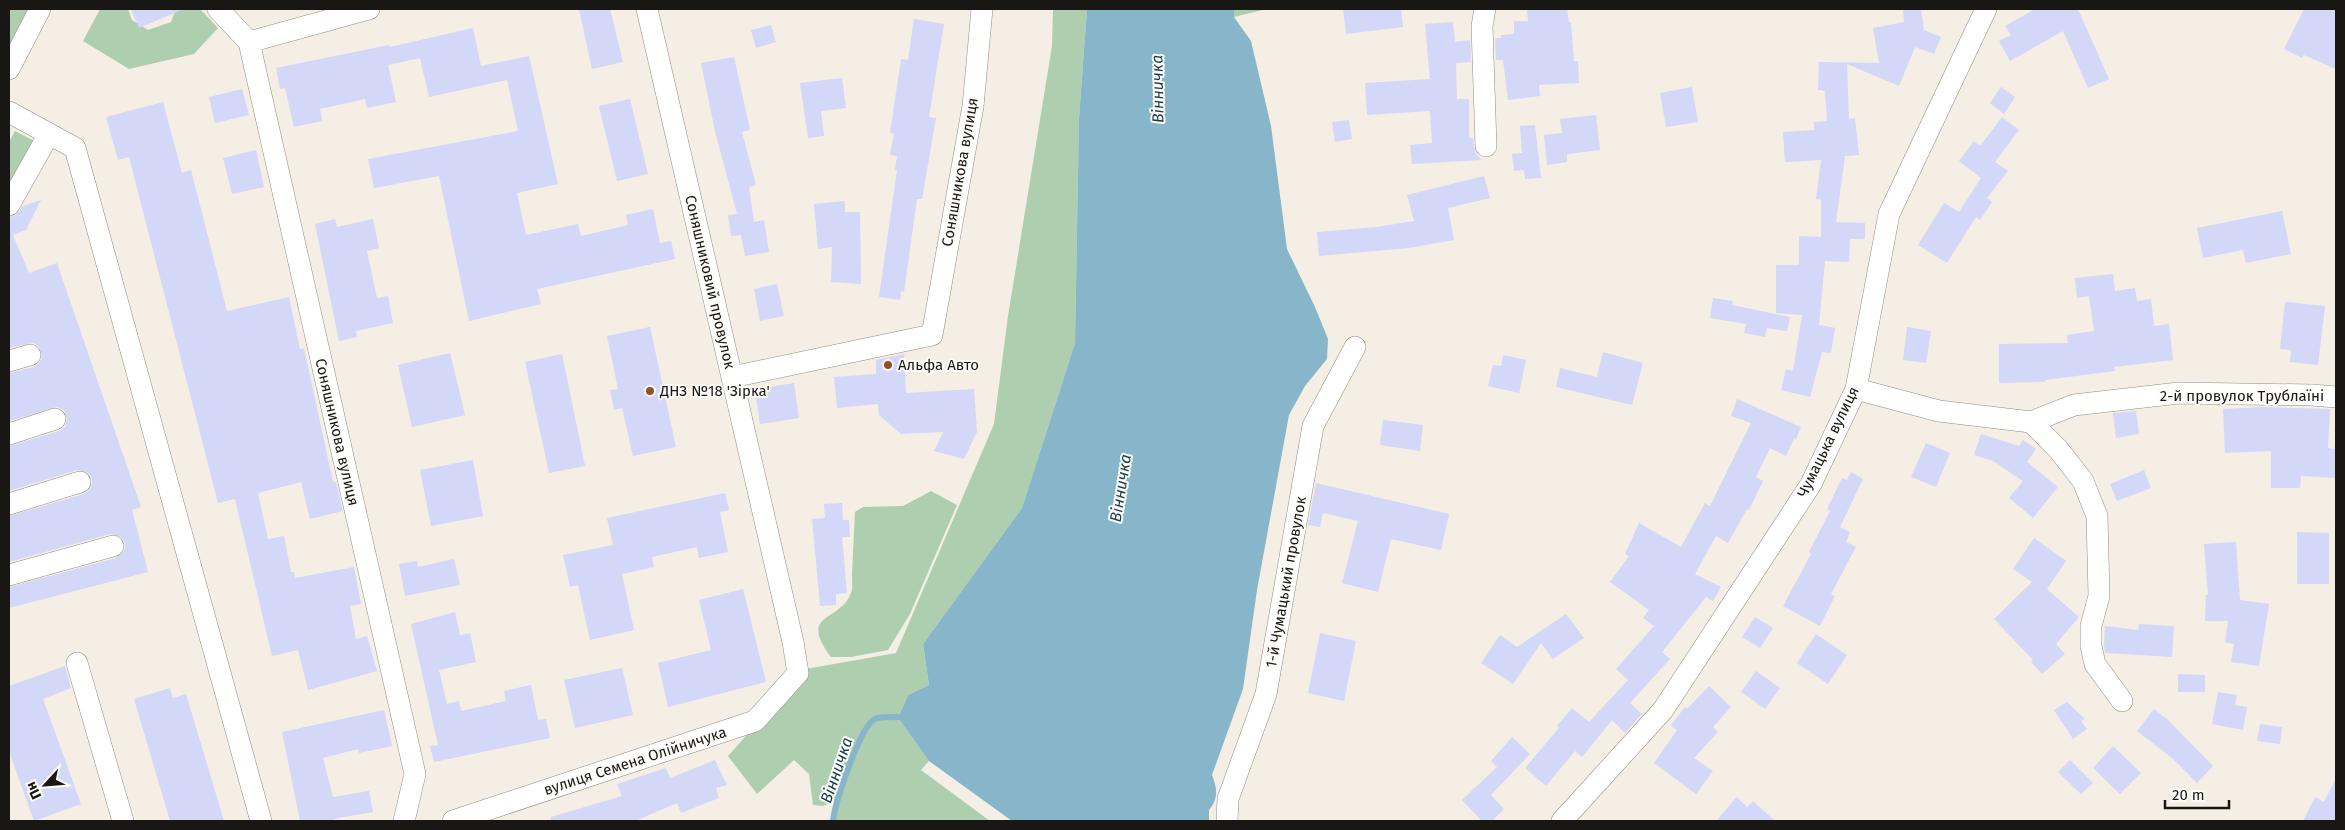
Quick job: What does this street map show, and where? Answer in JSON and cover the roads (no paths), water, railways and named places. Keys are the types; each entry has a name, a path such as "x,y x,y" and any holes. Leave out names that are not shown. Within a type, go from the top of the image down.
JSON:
{"street":[{"path":"9,69 40,9"},
{"path":"218,9 249,42 348,12 369,9"},
{"name":"Соняшниковий провулок","path":"646,9 732,377 798,673"},
{"name":"Соняшникова вулиця","path":"732,377 932,335 973,106 982,9"},
{"path":"1485,9 1482,26 1486,146"},
{"name":"Чумацька вулиця","path":"1562,821 1663,710 1811,484 1856,389 1889,214 1986,9"},
{"name":"Соняшникова вулиця","path":"249,42 415,774 404,821"},
{"path":"9,112 75,148 261,821"},
{"path":"9,205 49,134"},
{"name":"1-й Чумацький провулок","path":"1227,821 1228,799 1266,694 1313,426 1355,347"},
{"path":"9,361 30,355"},
{"path":"1856,389 1939,411 2031,422 2058,449 2083,481 2097,516 2099,596 2091,626 2091,646 2095,664 2122,701"},
{"name":"2-й провулок Трублаїні","path":"2031,422 2074,405 2178,393 2336,397"},
{"path":"9,434 55,419"},
{"path":"9,504 80,482"},
{"path":"9,575 113,546"},
{"path":"77,663 123,821"},
{"name":"вулиця Семена Олійничука","path":"454,821 754,721 798,673"}],"water":[{"path":"1087,9 1234,9 1234,17 1251,41 1271,126 1287,249 1328,339 1327,359 1305,386 1289,415 1257,590 1243,689 1212,775 1216,797 1209,810 1209,821 1012,821 929,761 898,718 908,695 929,685 923,644 1022,508 1075,343 1079,118"}],"waterway":[{"name":"Вінничка","path":"833,821 838,798 862,735 875,719 905,716"}],"place":[{"name":"Альфа Авто","path":"888,365"},
{"name":"ДНЗ №18 'Зірка'","path":"650,391"}]}
